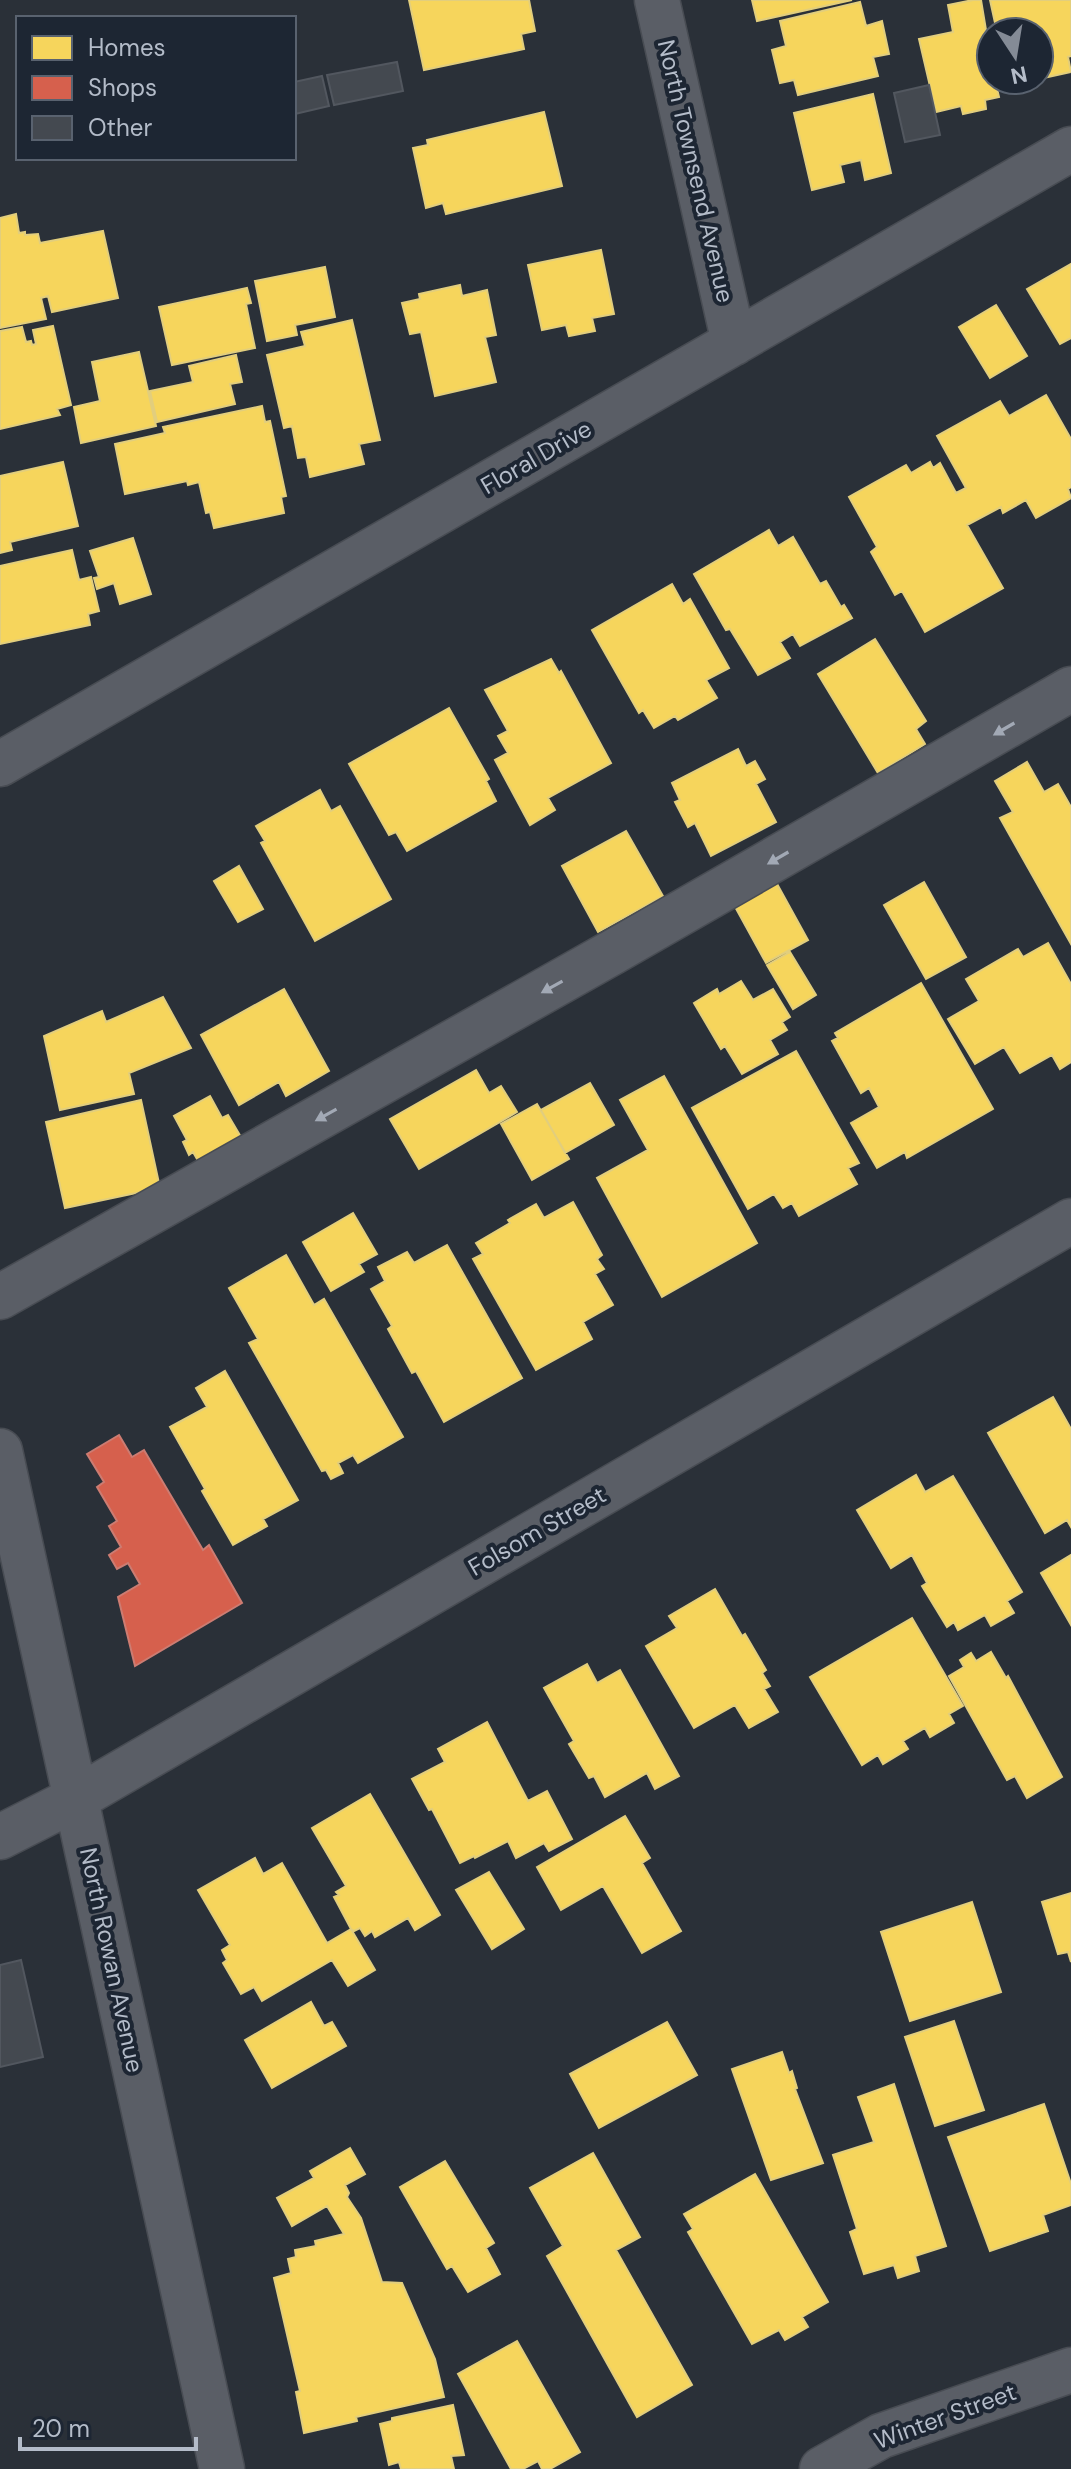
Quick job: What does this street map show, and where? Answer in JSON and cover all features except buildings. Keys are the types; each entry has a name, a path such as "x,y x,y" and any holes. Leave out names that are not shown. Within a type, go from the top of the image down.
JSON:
{"street":[{"name":"North Townsend Avenue","path":"657,0 734,343"},
{"name":"Floral Drive","path":"0,764 1071,149"},
{"path":"0,1297 558,983 1071,689"},
{"name":"Folsom Street","path":"0,1837 77,1798 1071,1221"},
{"name":"North Rowan Avenue","path":"0,1451 222,2469"},
{"name":"Winter Street","path":"822,2469 881,2436 1071,2370"}]}
